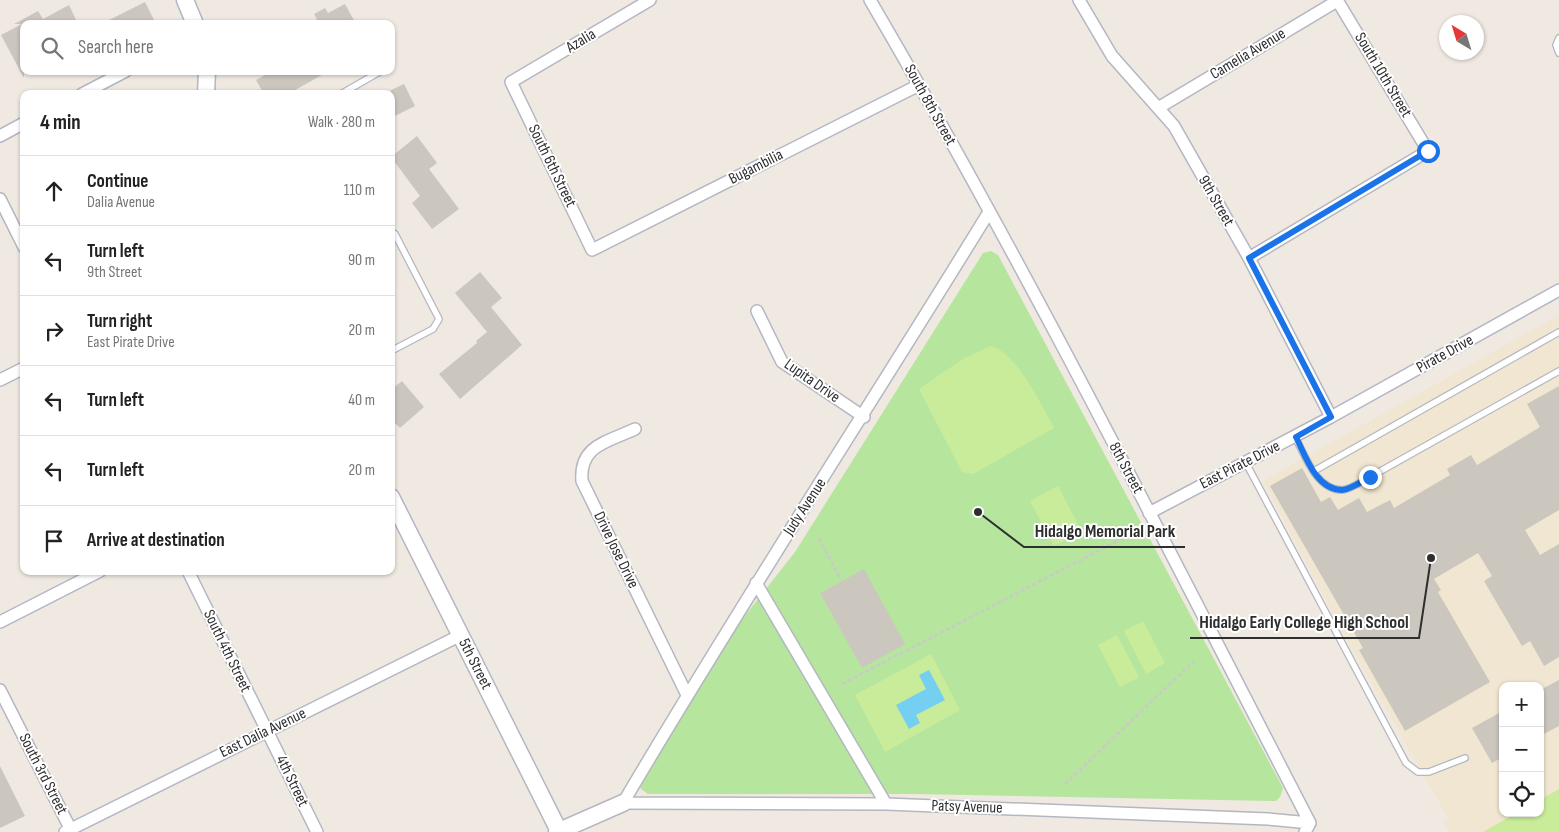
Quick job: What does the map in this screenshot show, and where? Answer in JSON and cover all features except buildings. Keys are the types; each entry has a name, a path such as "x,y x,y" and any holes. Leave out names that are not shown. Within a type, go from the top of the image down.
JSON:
{"street":[{"path":"185,0 193,20"},
{"name":"Azalia","path":"511,82 650,0"},
{"name":"South 8th Street","path":"870,0 990,212"},
{"name":"9th Street","path":"1079,0 1112,56 1174,126 1249,258 1331,417"},
{"name":"Camelia Avenue","path":"1158,108 1337,0"},
{"name":"South 10th Street","path":"1249,258 1428,151 1337,0"},
{"path":"90,90 118,75"},
{"path":"206,90 207,75"},
{"name":"South 6th Street","path":"511,82 592,250"},
{"name":"Bugambilia","path":"592,250 919,85"},
{"path":"0,136 20,125"},
{"path":"0,199 20,239"},
{"name":"Judy Avenue","path":"624,803 687,695 756,583 864,417 990,212"},
{"name":"8th Street","path":"990,212 1149,513 1307,827"},
{"name":"Pirate Drive","path":"1331,417 1559,290"},
{"name":"Lupita Drive","path":"757,311 782,362 864,417"},
{"path":"0,380 20,370"},
{"name":"East Pirate Drive","path":"1149,513 1331,417"},
{"name":"Drive Jose Drive","path":"635,429 588,452 581,467 582,481 687,695"},
{"name":"5th Street","path":"395,505 559,832"},
{"path":"0,622 92,575"},
{"name":"South 4th Street","path":"190,575 267,730"},
{"path":"756,583 886,804"},
{"name":"East Dalia Avenue","path":"69,831 267,730 461,635"},
{"name":"South 3rd Street","path":"0,690 69,831"},
{"name":"4th Street","path":"267,730 317,832"},
{"path":"559,832 624,803"},
{"name":"Patsy Avenue","path":"624,803 886,804 1268,819 1307,827"}],"lane":[{"path":"1559,38 1556,45 1559,53"},
{"path":"348,90 374,75"},
{"path":"395,234 439,319 434,329 395,349"},
{"path":"1314,471 1559,332"},
{"path":"1296,437 1321,482 1330,488 1343,490 1354,486 1559,371"},
{"path":"1246,462 1406,763 1418,772 1429,772 1465,758"}],"path":[{"path":"842,684 1127,536"},
{"path":"818,539 841,580"},
{"path":"1065,784 1194,661"}],"shaded area":[{"path":"1559,315 1559,832 1449,832 1443,821 1448,818 1344,635 1263,481"}],"green space":[{"path":"991,251 998,255 1283,788 1280,797 1276,801 915,794 648,794 641,789 640,785 740,622 795,552 983,253"},
{"path":"990,346 1000,350 1019,368 1054,428 973,474 962,472 919,389 963,359"},
{"path":"1058,486 1082,532 1054,546 1030,501"},
{"path":"1143,621 1165,663 1146,674 1124,631"},
{"path":"1117,635 1139,677 1120,687 1098,645"},
{"path":"931,654 960,710 885,752 855,695"},
{"path":"1559,789 1559,832 1483,832 1509,817 1544,817 1544,798"}],"water":[{"path":"929,670 945,700 916,715 920,723 909,729 896,705 926,689 919,675"}],"place":[{"name":"Hidalgo Memorial Park","path":"978,512"},
{"name":"Hidalgo Early College High School","path":"1431,558"}],"route":[{"path":"1370,477 1343,490 1330,488 1321,482 1314,471 1296,437 1331,417 1249,258 1428,151"}]}
